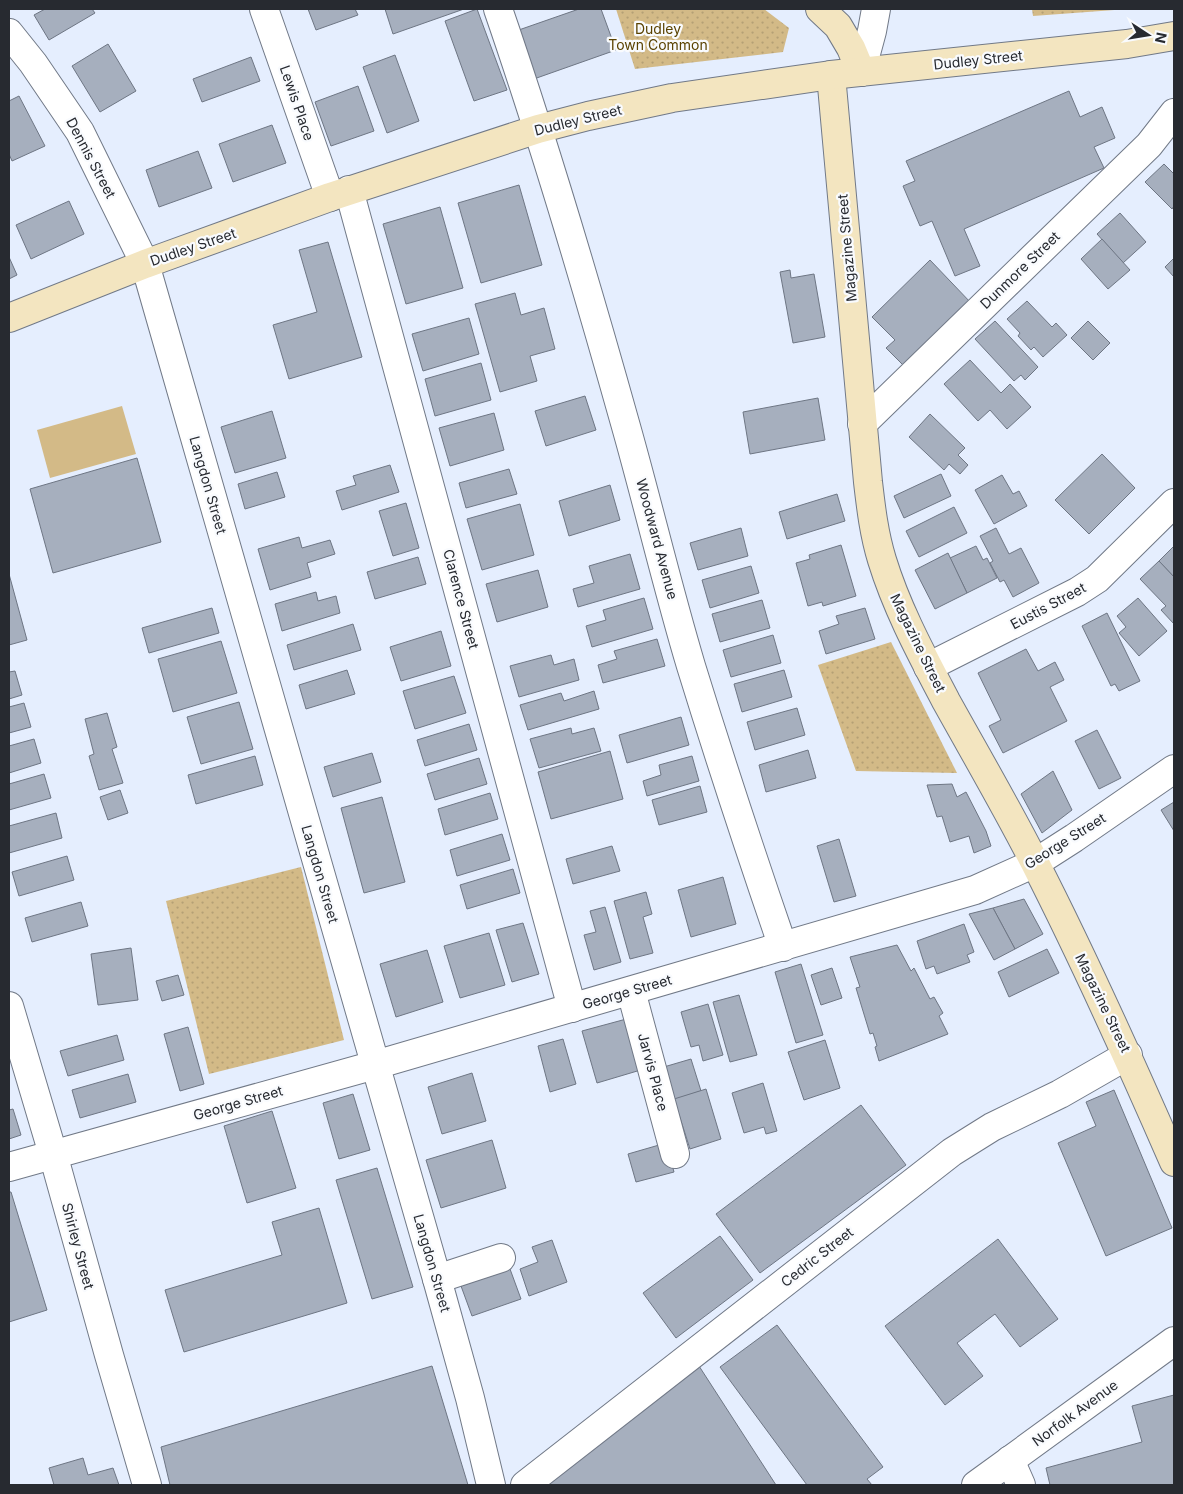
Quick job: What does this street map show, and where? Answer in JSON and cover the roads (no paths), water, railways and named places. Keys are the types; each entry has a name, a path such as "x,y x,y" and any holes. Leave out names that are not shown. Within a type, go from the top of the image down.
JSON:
{"main road":[{"path":"820,9 838,26 851,48 861,72"},
{"name":"Dudley Street","path":"9,318 145,264 339,194 538,129 588,116 672,98 831,75 1127,44 1174,36"},
{"name":"Magazine Street","path":"831,75 862,424 873,520 882,559 893,593 928,667 1035,863 1128,1055 1174,1162"}],"street":[{"name":"Lewis Place","path":"264,9 339,194"},
{"name":"Woodward Avenue","path":"498,9 538,129 625,422 691,665 783,947"},
{"path":"861,72 876,9"},
{"name":"Dennis Street","path":"9,33 33,63 80,132 145,264"},
{"name":"Dunmore Street","path":"862,424 1149,145 1174,113"},
{"name":"Clarence Street","path":"339,194 572,1008"},
{"name":"Langdon Street","path":"145,264 437,1279 470,1398 491,1485"},
{"name":"Eustis Street","path":"928,667 1077,592 1096,578 1174,503"},
{"name":"George Street","path":"9,1167 375,1065 975,890 1035,863 1174,769"},
{"name":"Jarvis Place","path":"631,991 674,1154"},
{"name":"Shirley Street","path":"9,1006 147,1485"},
{"name":"Cedric Street","path":"525,1485 952,1152 992,1127 1060,1094 1128,1055"},
{"path":"437,1279 501,1258"},
{"name":"Norfolk Avenue","path":"976,1485 1174,1341"},
{"path":"1010,1460 1021,1485"}],"park label":[{"name":"Dudley Town Common","path":"658,38"}]}
